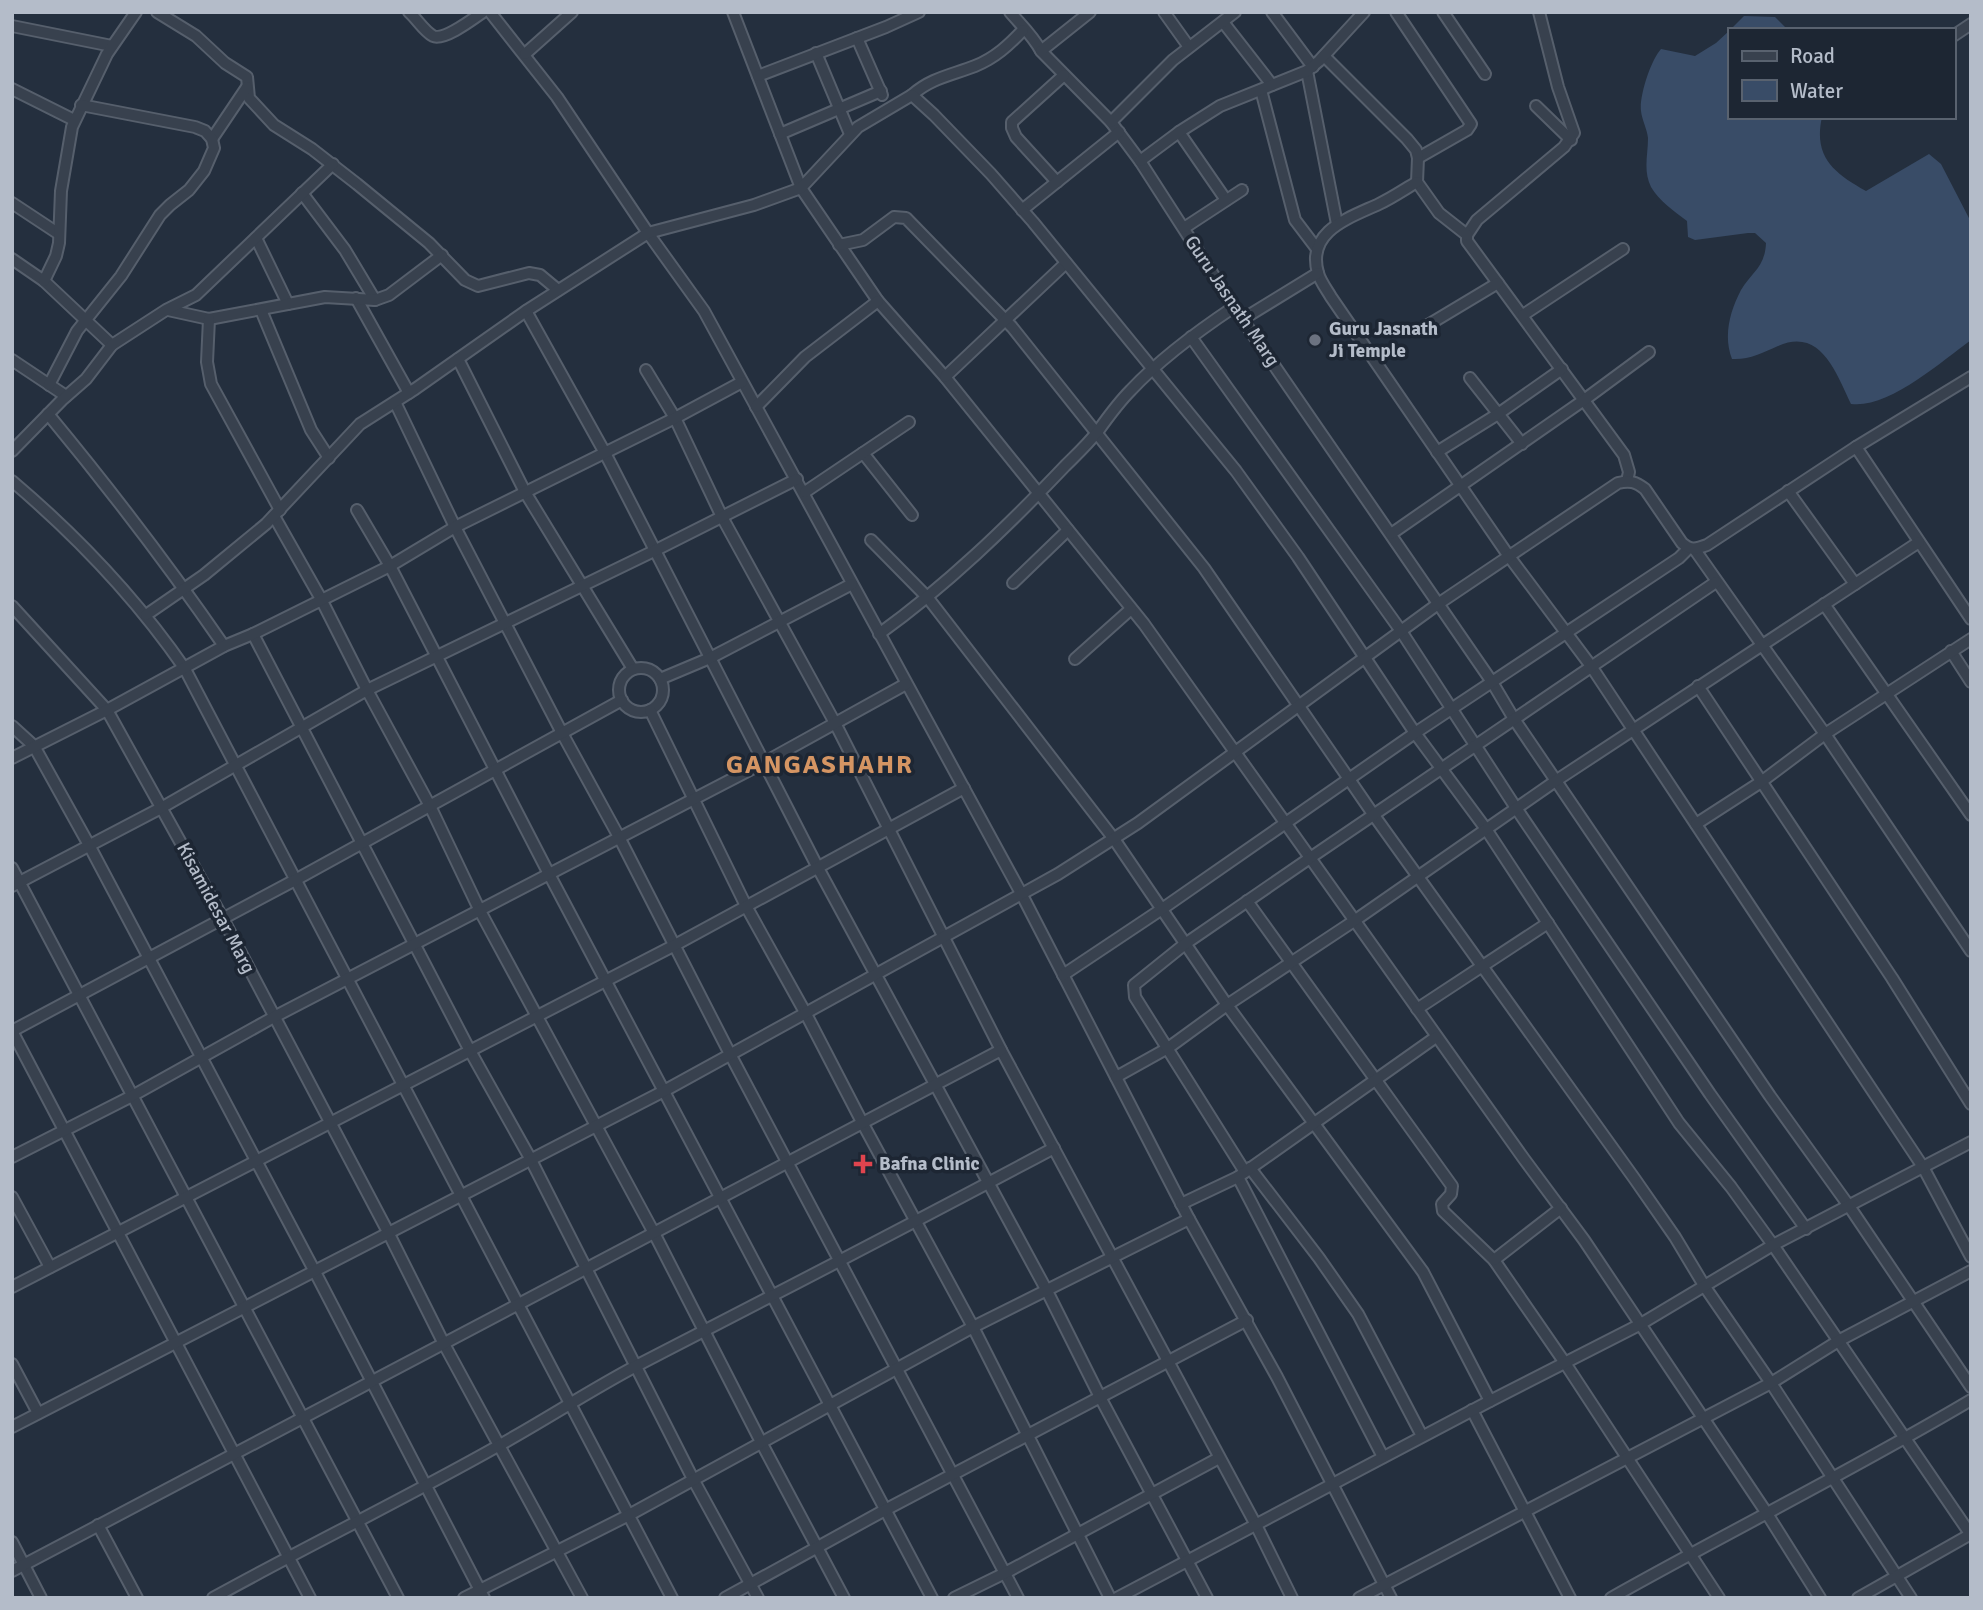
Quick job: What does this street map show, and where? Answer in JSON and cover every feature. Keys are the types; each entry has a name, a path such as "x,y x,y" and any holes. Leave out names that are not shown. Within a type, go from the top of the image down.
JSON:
{"street":[{"path":"44,281 56,256 62,180 74,120 112,46 136,12"},
{"path":"157,12 196,36 225,63 247,77 247,87 212,139"},
{"path":"409,12 433,36 439,37 447,35 483,12"},
{"path":"490,12 525,54 648,233 700,303 1022,895 1181,1204 1247,1320 1391,1598"},
{"path":"525,54 572,12"},
{"path":"733,12 801,188 878,301 945,377 1169,657 1354,921 1561,1208 1766,1512 1820,1598"},
{"path":"758,76 919,12"},
{"name":"Guru Jasnath Marg","path":"1010,12 1023,30 1033,37 1041,51 1111,122 1140,161 1242,319 1971,1387"},
{"path":"1041,51 1090,12"},
{"path":"1164,12 1189,47"},
{"path":"1111,122 1189,47 1235,12"},
{"path":"1272,12 1310,69 1337,224"},
{"path":"1396,12 1471,124 1467,130 1418,158"},
{"path":"1443,12 1485,74"},
{"path":"1467,235 1477,220 1571,140 1574,127 1558,87 1539,12"},
{"path":"1140,161 1220,106 1310,69 1357,15"},
{"path":"1223,22 1267,88 1295,220 1317,249"},
{"path":"1955,35 1971,24"},
{"path":"12,26 112,46"},
{"path":"146,615 185,589 277,513 360,424 526,311 648,233 754,205 801,188 850,134 868,119 934,80 990,58 1006,48 1023,30"},
{"path":"857,38 887,107"},
{"path":"816,53 850,134"},
{"path":"1324,56 1416,150 1417,182 1439,213 1467,235 1470,247 1625,455 1629,472 1627,481"},
{"path":"1057,182 1016,137 1012,122 1064,75"},
{"path":"247,87 253,104 274,125 333,164 442,255 472,285 478,286 529,273 540,275 558,290"},
{"path":"12,89 74,120"},
{"path":"780,134 881,91"},
{"path":"912,95 1022,210 1236,471 1298,557 1440,769 1486,829 1679,1123 1731,1187 1773,1245 1971,1534 1858,1598"},
{"path":"49,385 64,352 84,321 115,285 160,215 189,190 204,171 213,153 212,139 205,131 184,124 81,105"},
{"path":"1536,106 1571,140"},
{"path":"1022,210 1119,132"},
{"path":"1179,132 1226,200"},
{"path":"12,451 93,372 112,345 166,310 196,295 333,164"},
{"path":"1417,182 1337,224 1319,242 1318,273 1330,297 1508,555 1591,666 1923,1167 1971,1257"},
{"path":"1184,228 1242,190"},
{"path":"302,193 345,250 375,300"},
{"path":"12,203 59,234"},
{"path":"839,244 863,240 894,217 906,218 1005,320 1097,432 1204,568 1373,814 1654,1207 1911,1598"},
{"path":"256,238 288,304"},
{"path":"1523,315 1623,249"},
{"path":"166,310 209,319 337,296 375,300 389,295 442,255"},
{"path":"12,259 44,281 112,345"},
{"path":"945,377 1066,263"},
{"path":"1242,319 1318,273"},
{"path":"1423,328 1498,283"},
{"path":"356,299 409,393"},
{"path":"756,407 799,362 878,301"},
{"path":"879,634 928,598 966,564 1097,432 1130,390 1151,370 1191,337 1234,307"},
{"path":"261,310 311,430 329,458"},
{"path":"526,311 604,453 818,868 1046,1291 1207,1598"},
{"path":"209,319 207,362 211,384 367,690 430,806 480,911 654,1233 844,1598"},
{"path":"1191,337 1401,631 1474,746 1710,1094 1806,1229"},
{"path":"1391,534 1649,352"},
{"path":"458,359 525,492 633,670"},
{"path":"12,360 66,396"},
{"path":"1437,452 1562,369"},
{"path":"646,370 675,418 722,516 835,723 1002,1050 1293,1598"},
{"path":"1063,975 1415,733 1691,549 1707,545 1856,447 1971,377"},
{"path":"1470,378 1521,444"},
{"path":"12,758 185,669 224,646 390,566 455,527 742,382"},
{"path":"395,402 504,622 1018,1598"},
{"path":"48,414 104,482 185,589 224,646"},
{"path":"804,492 909,422"},
{"path":"1856,447 1971,620"},
{"path":"863,453 912,515"},
{"path":"16,884 161,808 367,690 797,479"},
{"path":"12,481 99,561 146,615 185,669 672,1598"},
{"path":"12,1427 176,1340 664,1091 1022,895 1114,839 1508,555 1608,488 1627,481 1637,483 1645,489 1682,543 1691,549 1716,582 1967,937 1971,951"},
{"path":"1788,491 1855,584"},
{"path":"357,510 438,656 549,874 932,1598"},
{"path":"1013,583 1068,530"},
{"path":"870,540 928,598 1114,839 1227,1005 1428,1279 1490,1401"},
{"path":"1116,1077 1168,1048 1557,780 1919,542"},
{"path":"1383,1457 1244,1172 1135,996 1134,985 1185,944 1247,901 1716,582"},
{"path":"660,679 710,658 852,584"},
{"path":"1824,604 1971,816"},
{"name":"Kisamidesar Marg","path":"12,606 107,710 222,917 444,1344 582,1598"},
{"path":"1075,659 1132,609"},
{"path":"253,634 469,1049 530,1158 693,1479 758,1598"},
{"path":"1696,824 1761,782 1886,692 1971,639"},
{"path":"1951,651 1971,682"},
{"path":"648,669 660,679 663,693 656,706 650,710 634,710 622,700 620,682 633,670 648,669"},
{"path":"12,1157 202,1059 274,1017 765,762 906,684"},
{"path":"1698,686 1892,978 1971,1104"},
{"path":"310,1598 12,1031 297,879 622,700"},
{"path":"650,710 746,906 973,1328 1110,1598"},
{"path":"12,726 34,746 89,845 482,1594"},
{"path":"12,1287 675,945 964,788"},
{"path":"12,869 16,884 188,1198 398,1598"},
{"path":"1247,901 1452,1186 1451,1194 1442,1205 1443,1211 1494,1260 1719,1598"},
{"path":"1417,1009 1548,923"},
{"path":"1181,1204 1244,1172 1437,1037"},
{"path":"12,1571 1002,1050"},
{"path":"1117,1598 1422,1436 1639,1325 1773,1245 1971,1142"},
{"path":"220,1596 289,1556 500,1445 636,1366 842,1262 915,1220 1054,1148"},
{"path":"1244,1172 1319,1258 1358,1314 1422,1436"},
{"path":"12,1197 50,1266"},
{"path":"1494,1260 1561,1208"},
{"path":"464,1598 482,1594 558,1550 629,1515 897,1368 1189,1219"},
{"path":"1359,1598 1771,1383 1840,1340 1971,1270"},
{"path":"725,1598 817,1546 1247,1320"},
{"path":"12,1364 38,1413"},
{"path":"1611,1598 1971,1401"},
{"path":"1472,1410 1570,1598"},
{"path":"954,1598 1219,1458"},
{"path":"98,1525 137,1598"},
{"path":"12,1542 41,1598"}],"water":[{"path":"1744,16 1775,17 1786,28 1732,28"},
{"path":"1728,32 1728,119 1822,119 1821,143 1829,162 1844,177 1866,191 1929,154 1941,164 1971,222 1971,340 1897,392 1866,404 1851,404 1825,356 1805,343 1793,342 1750,357 1732,359 1728,341 1731,315 1741,290 1761,264 1766,243 1755,233 1695,240 1688,237 1687,221 1662,201 1651,187 1647,169 1648,138 1641,104 1650,69 1661,49 1695,56"}],"place":[{"name":"Guru Jasnath Ji Temple","path":"1315,340"},
{"name":"Bafna Clinic","path":"863,1164"}],"district":[{"name":"GANGASHAHR","path":"820,765"}]}
